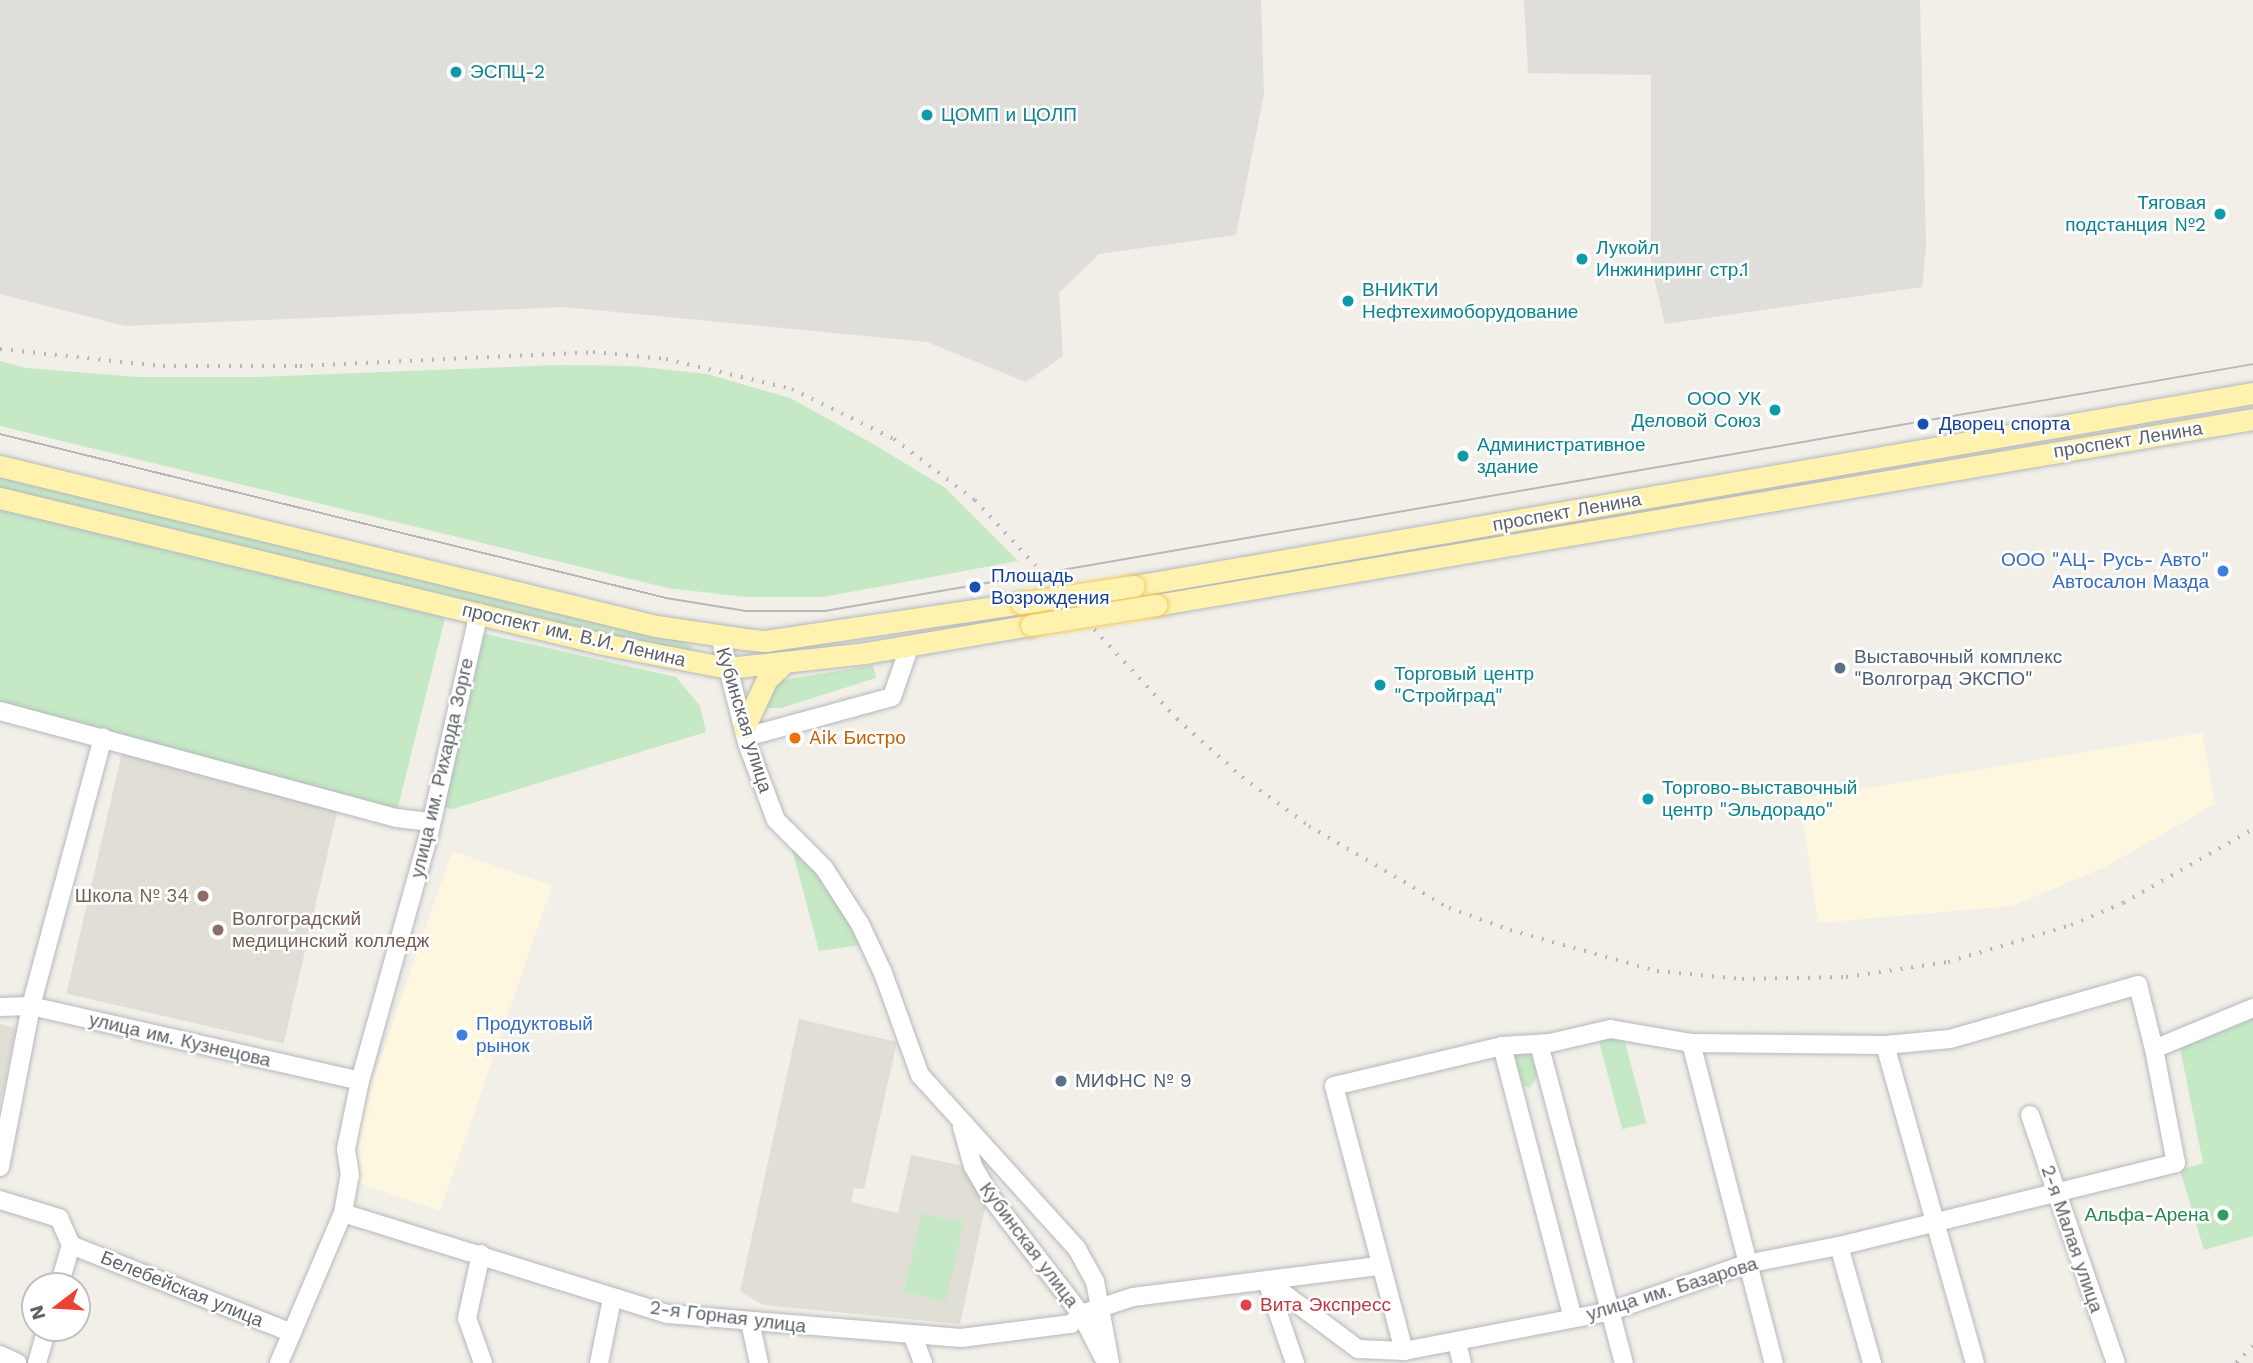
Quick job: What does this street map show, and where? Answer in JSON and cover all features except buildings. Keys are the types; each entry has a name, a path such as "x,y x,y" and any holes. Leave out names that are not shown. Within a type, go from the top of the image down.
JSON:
{"main road":[{"name":"проспект Ленина","path":"1134,586 2253,393"},
{"name":"проспект Ленина","path":"1156,606 2253,419"},
{"path":"2000,436 2004,461"},
{"name":"проспект им. В.И. Ленина","path":"0,466 656,626 765,641 1134,586"},
{"name":"проспект им. В.И. Ленина","path":"0,498 479,613 728,668 910,645 1156,606"},
{"path":"745,732 767,679 784,663"}],"street":[{"name":"улица им. Рихарда Зорге","path":"279,1363 343,1213 350,1175 346,1149 360,1081 431,822 479,613"},
{"name":"Кубинская улица","path":"720,636 745,732 776,820 824,868 851,909 883,973 916,1067 961,1123 1077,1249 1095,1281 1102,1307 1108,1363"},
{"path":"745,732 892,698 910,645"},
{"path":"0,711 397,818 431,822"},
{"path":"0,1167 31,1006 103,738"},
{"path":"1404,1351 1378,1266 1334,1086 1502,1046 1539,1044 1610,1029 1691,1043 1885,1045 1950,1039 2138,985 2154,1049 2253,1008"},
{"name":"улица им. Кузнецова","path":"0,1007 31,1006 360,1081"},
{"path":"1691,1043 1746,1264 1774,1363"},
{"path":"1539,1044 1624,1363"},
{"path":"1885,1045 1975,1363"},
{"path":"1502,1046 1573,1318"},
{"name":"улица им. Базарова","path":"1267,1281 1358,1349 1404,1351 1611,1311 1746,1264 1839,1246 2176,1163 2154,1049"},
{"name":"2-я Малая улица","path":"2030,1115 2054,1193 2116,1363"},
{"name":"Кубинская улица","path":"961,1123 973,1167 990,1196 1081,1314 1108,1363"},
{"path":"0,1200 59,1218 71,1245 63,1272"},
{"name":"2-я Горная улица","path":"343,1213 668,1314 961,1338 1071,1324 1081,1314 1102,1307"},
{"name":"Белебейская улица","path":"71,1245 292,1334"},
{"path":"1839,1246 1872,1363"},
{"path":"481,1254 467,1318 483,1363"},
{"path":"1102,1307 1133,1297 1378,1266"},
{"path":"1267,1281 1295,1363"},
{"path":"599,1363 612,1298"},
{"path":"750,1322 759,1363"},
{"path":"912,1335 923,1363"},
{"path":"37,1363 43,1342"},
{"path":"1457,1342 1462,1363"},
{"path":"0,1355 17,1363"}],"shaded area":[{"path":"0,0 1261,0 1264,94 1236,235 1099,254 1059,293 1063,356 1026,382 927,342 564,307 125,326 0,294"},
{"path":"1524,0 1920,0 1926,247 1922,287 1665,324 1651,266 1651,75 1528,73"},
{"path":"2202,733 2215,804 2103,868 2012,906 1818,923 1800,799"},
{"name":"Школа № 34","path":"123,748 340,798 284,1044 66,994"},
{"name":"Продуктовый рынок","path":"452,851 552,886 440,1211 340,1176"},
{"path":"799,1019 897,1042 864,1189 854,1188 851,1202 898,1213 911,1155 964,1166 986,1204 960,1324 763,1305 740,1291"},
{"path":"0,1024 16,1028 0,1104"}],"green space":[{"path":"0,361 26,368 138,377 257,377 560,365 633,366 707,374 790,398 868,441 944,487 1018,561 823,597 745,597 668,588 0,426"},
{"path":"0,476 681,640 693,648 682,652 0,488"},
{"path":"0,506 445,617 396,814 0,715"},
{"path":"477,632 676,677 700,706 706,732 453,809 441,807"},
{"path":"873,665 876,678 781,708 759,708 778,681"},
{"path":"789,838 820,868 867,944 819,951"},
{"path":"2253,1019 2253,1236 2204,1250 2180,1170 2203,1163 2180,1048"},
{"path":"1623,1035 1647,1123 1622,1129 1599,1041"},
{"path":"1530,1051 1537,1076 1530,1088 1523,1085 1512,1053"},
{"path":"922,1213 964,1223 946,1302 904,1292"}],"tram line":[{"path":"0,434 666,598 746,611 825,611 2253,364"}],"railway":[{"path":"0,349 163,366 300,366 593,352 666,359 792,389 894,439 975,500 1177,719 1242,777 1309,826 1449,908 1510,930 1657,971 1742,979 1846,977 1948,962 2071,925 2123,903 2253,829"},
{"path":"2236,1363 2253,1346"}],"place":[{"name":"ЭСПЦ-2","path":"456,72"},
{"name":"ЦОМП и ЦОЛП","path":"927,115"},
{"name":"Тяговая подстанция №2","path":"2220,214"},
{"name":"Лукойл Инжиниринг стр.1","path":"1582,259"},
{"name":"ВНИКТИ Нефтехимоборудование","path":"1348,301"},
{"name":"ООО УК Деловой Союз","path":"1775,410"},
{"name":"Дворец спорта","path":"1923,424"},
{"name":"Административное здание","path":"1463,456"},
{"name":"ООО \"АЦ- Русь- Авто\" Автосалон Мазда","path":"2223,571"},
{"name":"Площадь Возрождения","path":"975,587"},
{"name":"Выставочный комплекс \"Волгоград ЭКСПО\"","path":"1840,668"},
{"name":"Торговый центр \"Стройград\"","path":"1380,685"},
{"name":"Aik Бистро","path":"795,738"},
{"name":"Торгово-выставочный центр \"Эльдорадо\"","path":"1648,799"},
{"name":"Школа № 34","path":"203,896"},
{"name":"Волгоградский медицинский колледж","path":"218,930"},
{"name":"Продуктовый рынок","path":"462,1035"},
{"name":"МИФНС № 9","path":"1061,1081"},
{"name":"Альфа-Арена","path":"2223,1215"},
{"name":"Вита Экспресс","path":"1246,1305"}]}
